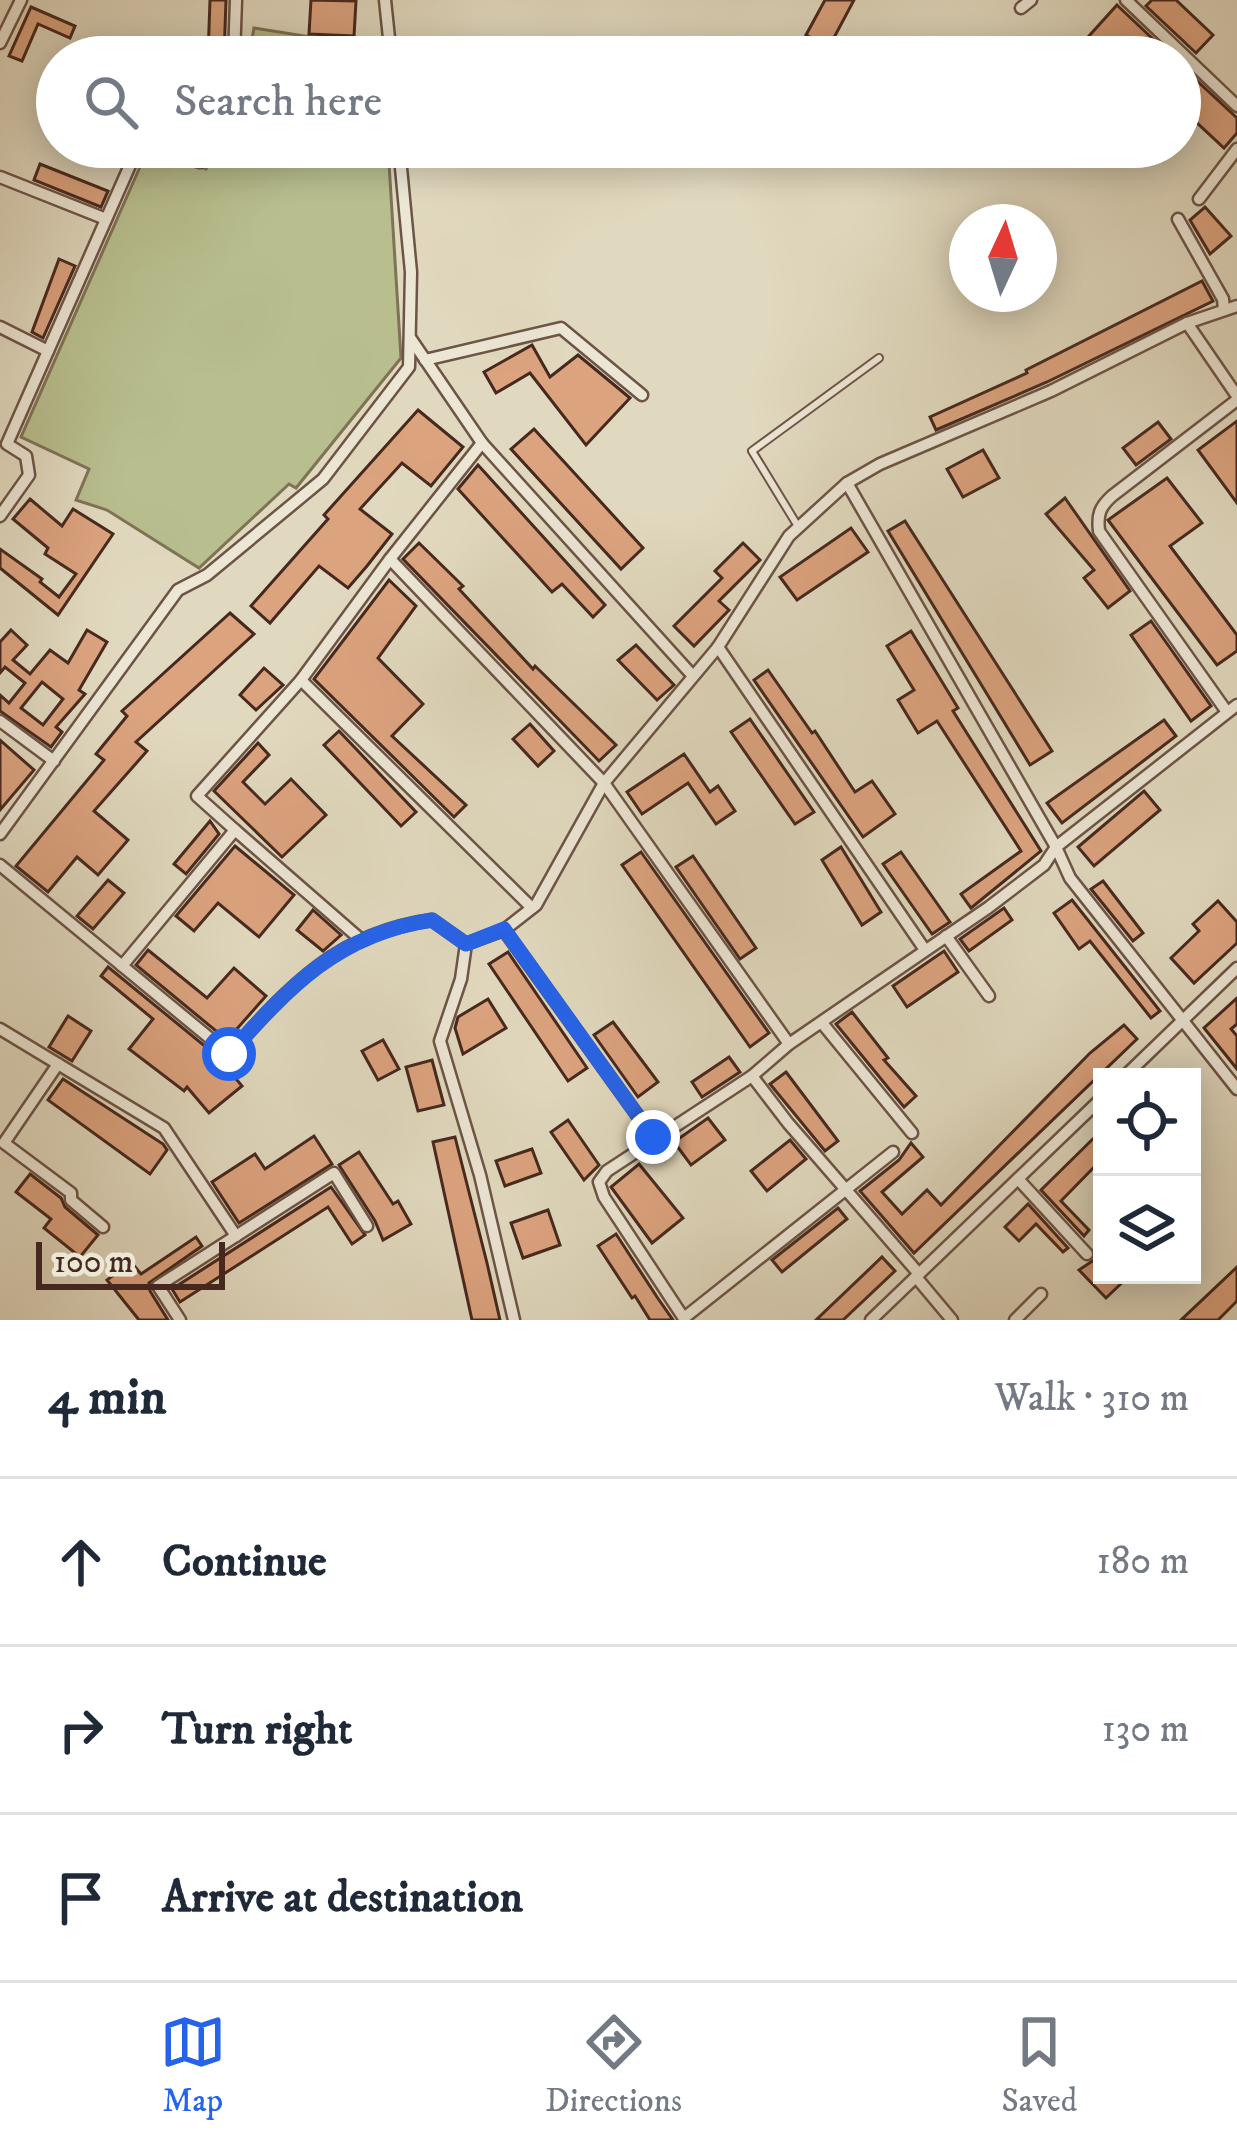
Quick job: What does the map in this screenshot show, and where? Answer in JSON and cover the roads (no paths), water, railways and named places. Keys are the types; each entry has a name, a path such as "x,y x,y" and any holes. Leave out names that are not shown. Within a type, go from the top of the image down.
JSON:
{"street":[{"path":"0,43 21,0"},
{"path":"235,36 236,0"},
{"path":"386,0 389,36"},
{"path":"1126,0 1164,36"},
{"path":"1201,72 1237,106"},
{"path":"1198,199 1237,149"},
{"path":"0,516 29,475 26,456 3,443 129,168"},
{"path":"0,834 178,590 207,575 323,479 409,367 411,272 401,168"},
{"path":"0,178 106,219"},
{"path":"466,944 504,929 532,908 604,783 718,647 799,528 847,483 880,464 1051,391 1186,323 1230,307 1178,220"},
{"path":"893,1152 685,1319 604,1197 599,1182 653,1137 752,1076 1044,865 1056,847 1232,708 1099,531 1097,518 1112,496 1237,398 1186,323"},
{"path":"0,327 48,351"},
{"path":"425,359 561,328 642,395"},
{"path":"409,336 482,443 692,675"},
{"path":"359,938 197,796 301,680 482,443"},
{"path":"847,483 1070,878 1237,1089"},
{"path":"390,559 604,783 789,1045"},
{"path":"718,647 925,950"},
{"path":"301,680 532,908"},
{"path":"0,721 54,761"},
{"path":"122,966 235,830"},
{"path":"0,865 229,1054 288,988 359,938 432,920 466,944"},
{"path":"504,929 653,1137"},
{"path":"946,936 989,996"},
{"path":"466,944 461,979 440,1041 480,1175 514,1320"},
{"path":"1133,1068 1237,968"},
{"path":"822,1023 912,1132"},
{"path":"0,1029 164,1128 236,1236"},
{"path":"58,1064 2,1143 71,1193 71,1200 104,1227"},
{"path":"752,1076 952,1320"},
{"path":"871,1320 1093,1107"},
{"path":"180,1320 158,1286 334,1173 367,1226"},
{"path":"1018,1179 1087,1254"},
{"path":"1015,1320 1041,1294"}],"lane":[{"path":"799,528 752,451 878,358"}]}
